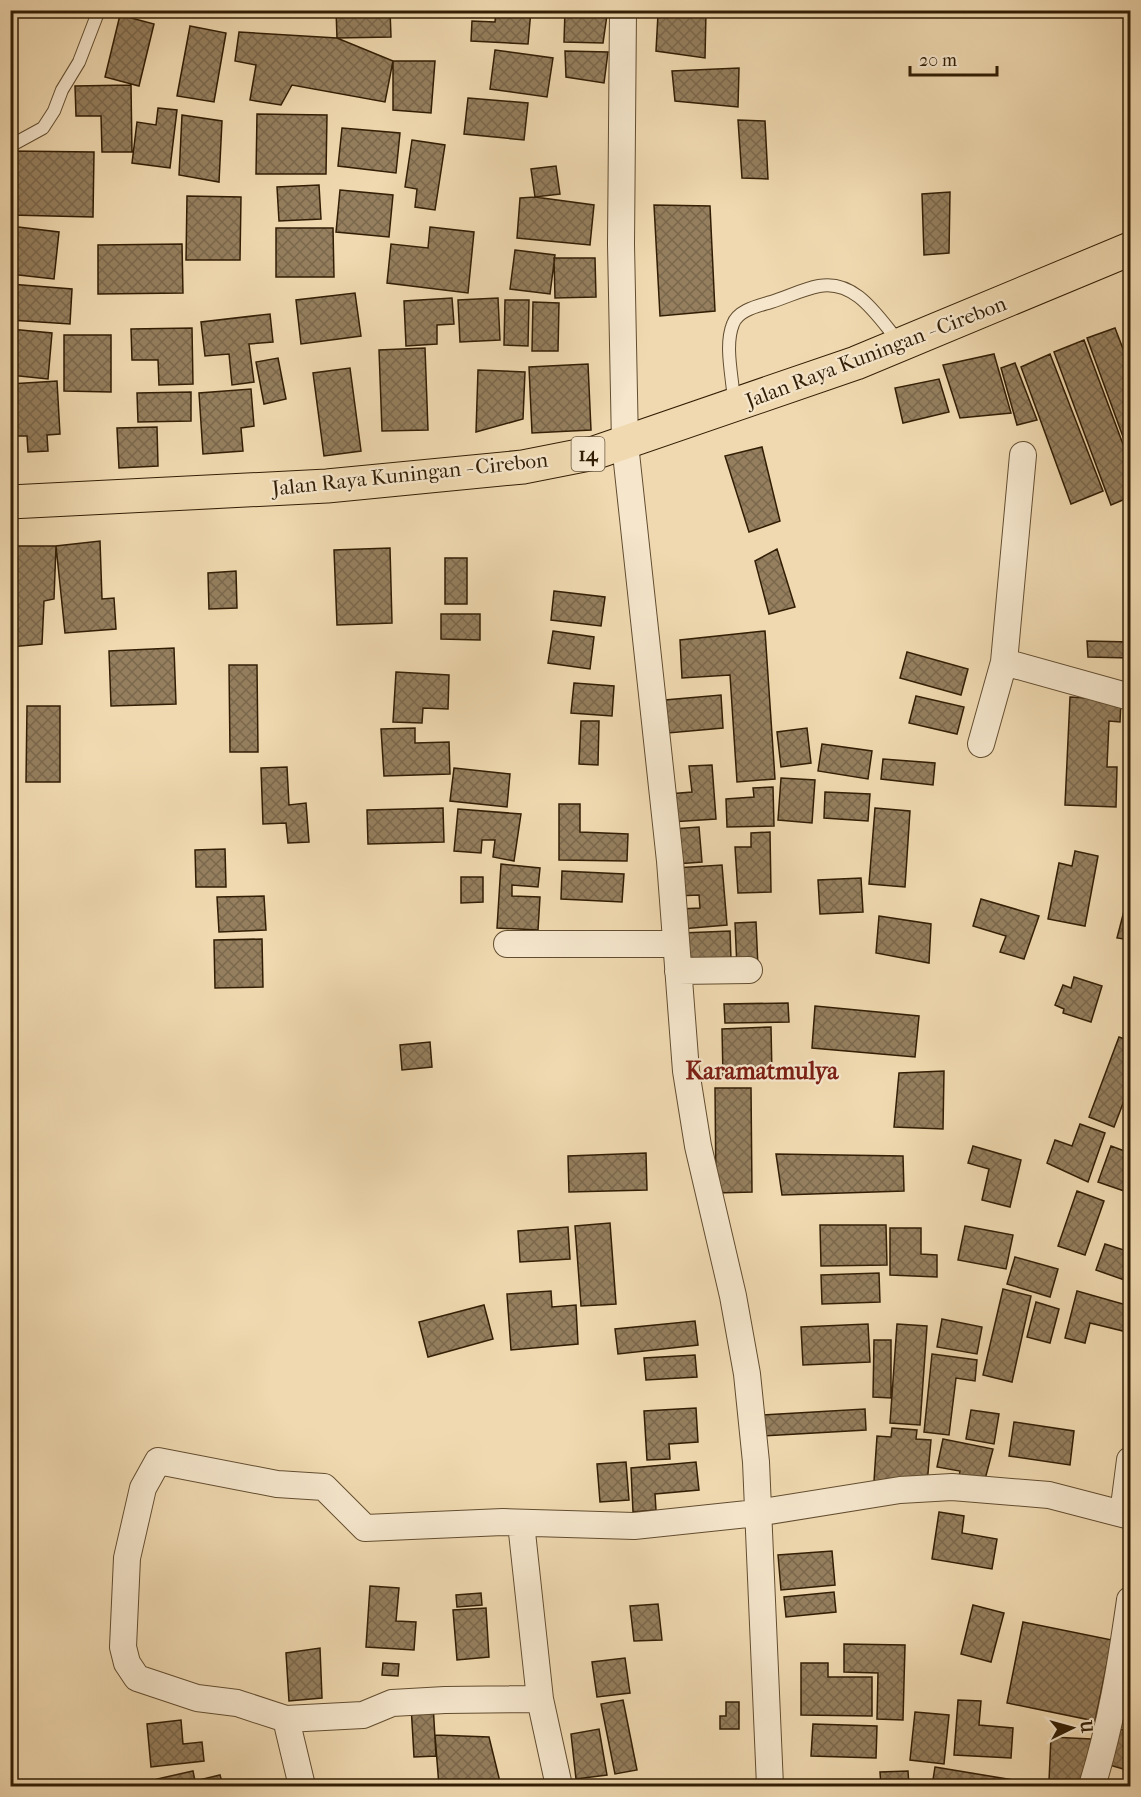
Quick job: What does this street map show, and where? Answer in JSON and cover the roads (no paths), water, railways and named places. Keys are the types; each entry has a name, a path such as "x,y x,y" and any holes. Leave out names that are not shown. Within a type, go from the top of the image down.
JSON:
{"highway":[{"name":"Jalan Raya Kuningan - Cirebon","path":"10,502 359,483 523,467 594,453 735,406 902,345 1131,249"}],"street":[{"path":"623,10 621,244 625,444 670,861 686,1071 698,1146 733,1296 747,1374 757,1513 770,1786"},
{"path":"981,744 1004,662 1023,455"},
{"path":"1004,662 1131,697"},
{"path":"507,944 676,944"},
{"path":"678,971 748,970"},
{"path":"540,1699 393,1703 363,1714 329,1719 286,1719 237,1703 196,1698 137,1678 127,1663 123,1647 127,1558 143,1488 158,1461 277,1484 324,1487 364,1528 521,1523 597,1523 634,1526 757,1513 843,1501 900,1490 952,1487 1049,1495 1127,1515 1131,1460"},
{"path":"521,1523 540,1699 559,1786"},
{"path":"1092,1786 1105,1745 1117,1688 1131,1599"},
{"path":"286,1719 302,1786"}],"lane":[{"path":"10,146 43,128 79,62 99,10"},
{"path":"735,406 730,345 732,325 738,315 755,307 819,286 834,285 864,300 902,345"}],"district":[{"name":"Karamatmulya","path":"762,1071"}]}
